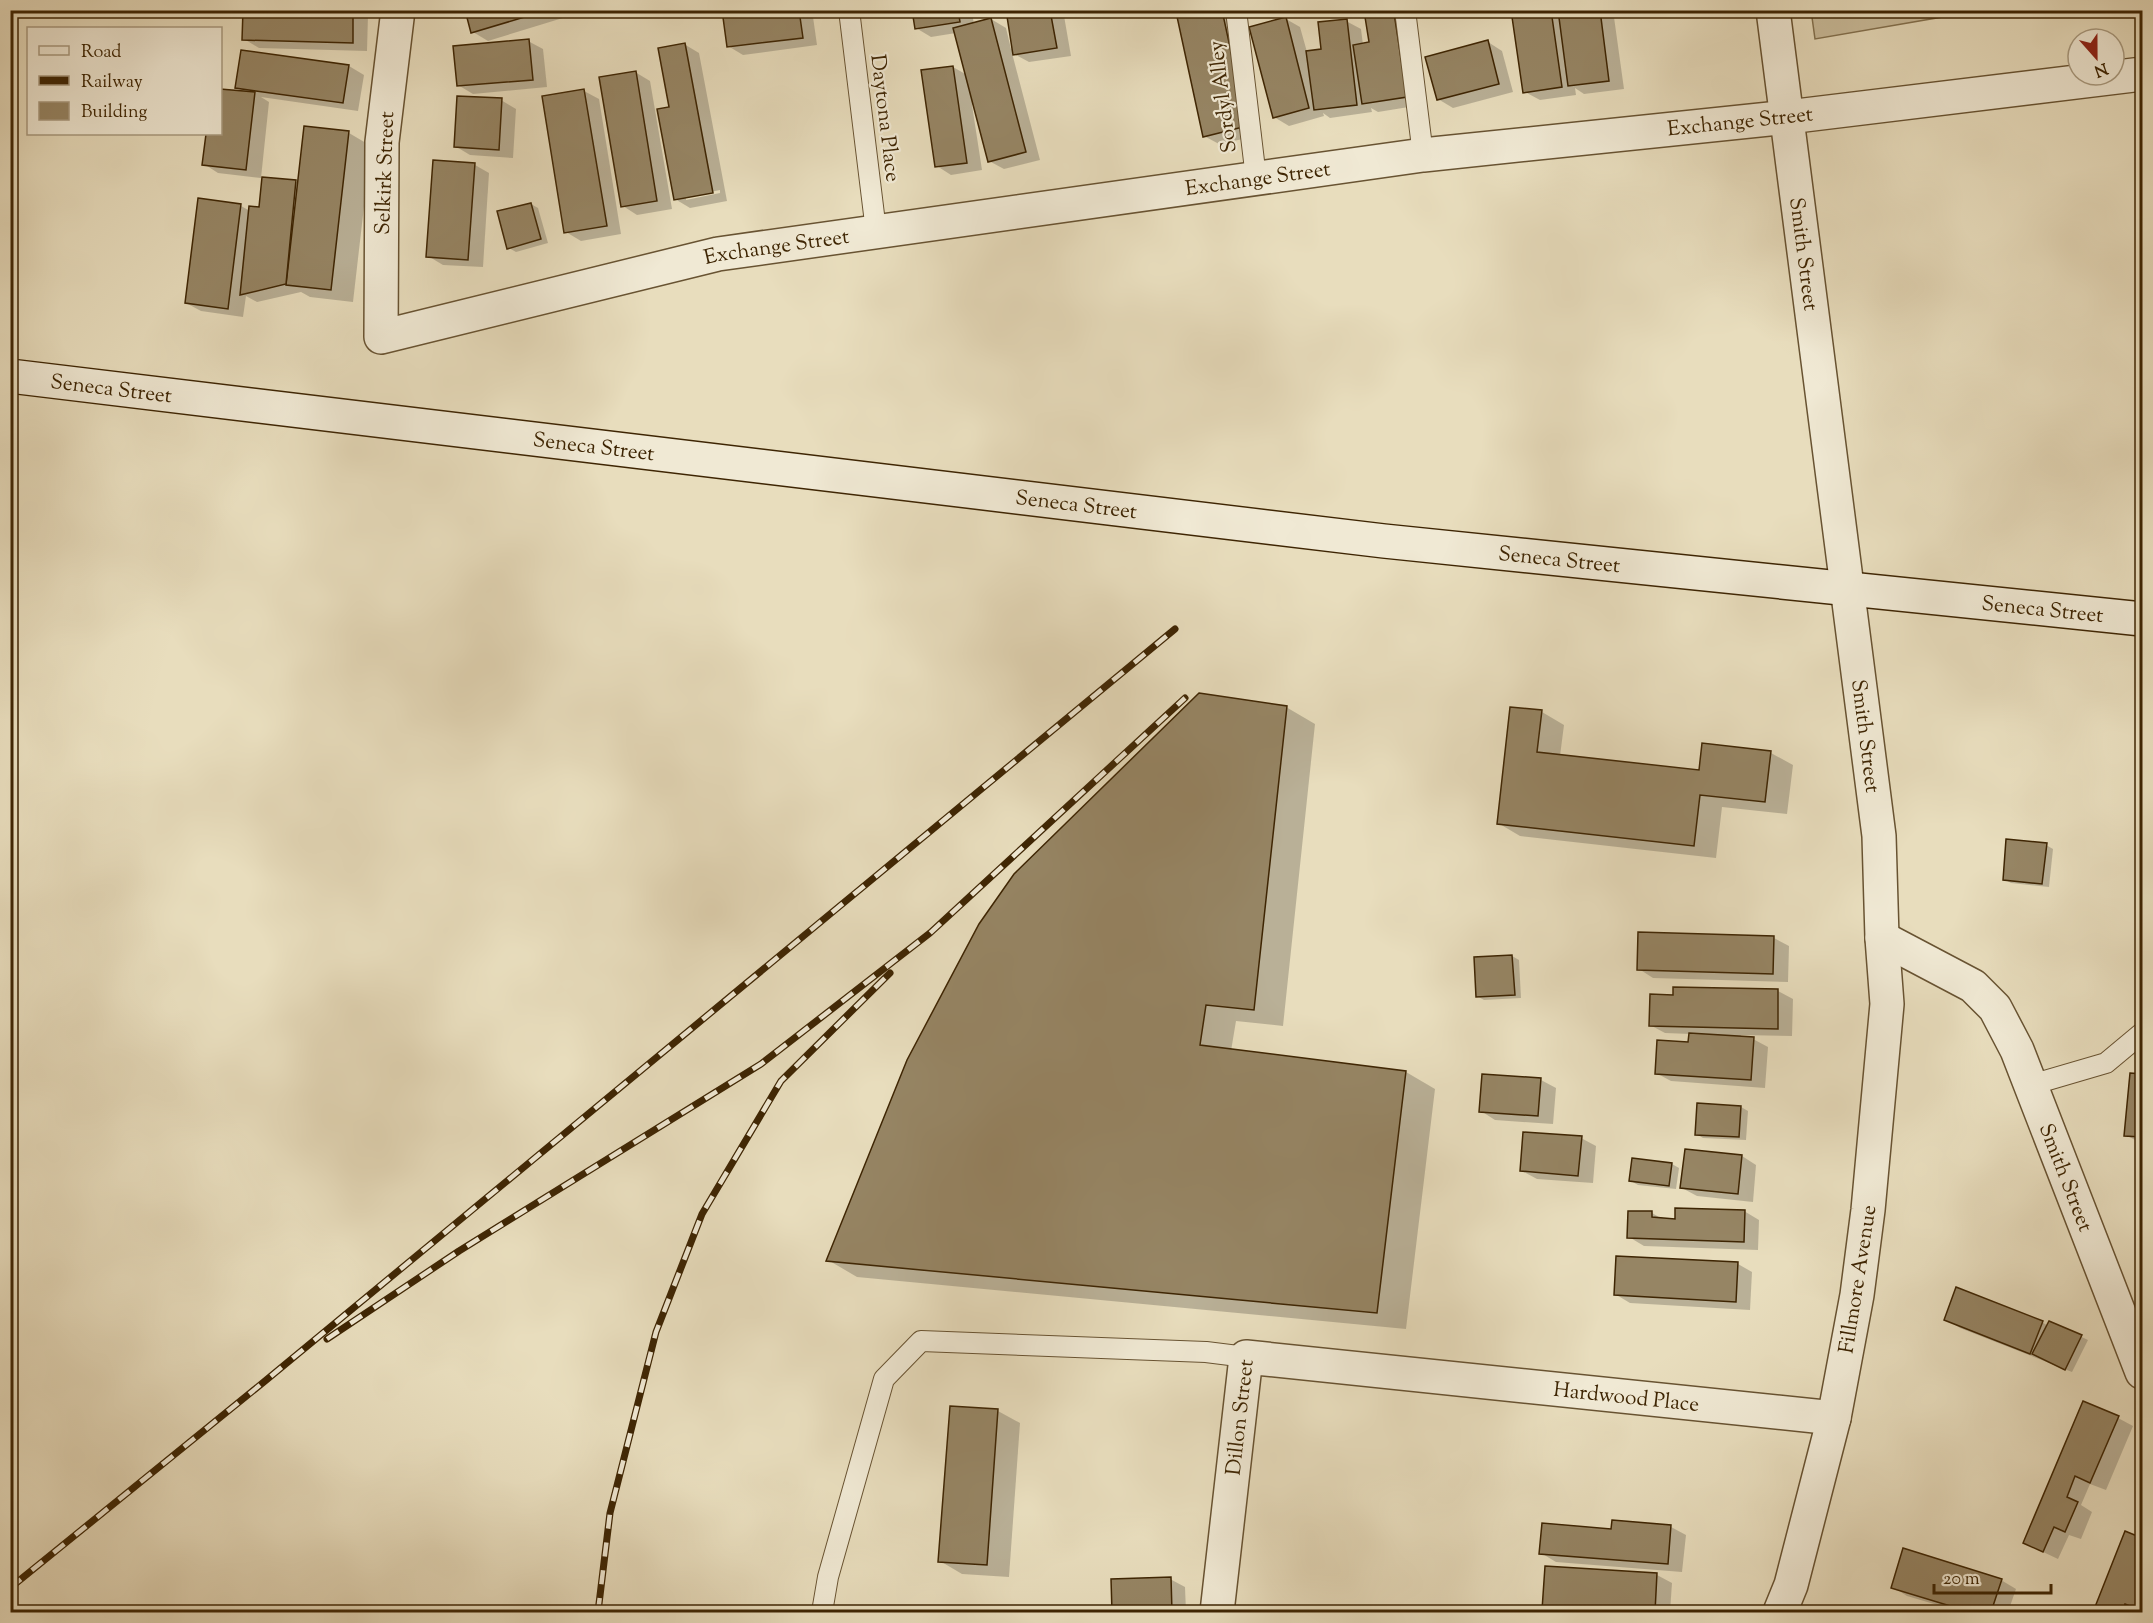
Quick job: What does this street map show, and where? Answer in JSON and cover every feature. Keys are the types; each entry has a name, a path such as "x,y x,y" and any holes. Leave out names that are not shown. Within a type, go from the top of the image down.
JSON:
{"street":[{"name":"Selkirk Street","path":"381,337 382,142 398,10"},
{"name":"Smith Street","path":"1773,10 1880,836 1882,938 1973,986 1995,1008 2017,1050 2142,1372"},
{"name":"Exchange Street","path":"381,337 718,254 1423,156 1788,117 2142,74"},
{"name":"Seneca Street","path":"10,376 1384,541 2142,619"},
{"name":"Fillmore Avenue","path":"1780,1612 1791,1585 1834,1418 1857,1295 1868,1210 1887,1004 1882,938"},
{"name":"Dillon Street","path":"1217,1612 1246,1357 1419,1373"},
{"name":"Hardwood Place","path":"1419,1373 1834,1418"}],"lane":[{"name":"Daytona Place","path":"849,10 876,231"},
{"name":"Sordyl Alley","path":"1236,10 1256,178"},
{"path":"1405,10 1423,156"},
{"path":"2031,1085 2106,1063 2142,1033"},
{"path":"822,1612 828,1577 884,1379 921,1341 1206,1352 1246,1357"}],"shaded area":[{"path":"1811,10 1977,10 1977,11 1815,39"}],"building":[{"path":"243,10 353,10 353,43 242,40"},
{"path":"465,10 548,10 471,33"},
{"path":"722,10 799,10 803,38 727,47"},
{"path":"912,10 958,10 960,22 915,29"},
{"path":"1006,10 1050,10 1057,48 1013,55"},
{"path":"1222,10 1247,126 1203,137 1176,12"},
{"path":"1511,10 1551,10 1562,87 1523,93"},
{"path":"1558,10 1600,10 1609,81 1568,86"},
{"path":"1394,13 1407,97 1362,104 1353,45 1369,42 1365,17"},
{"path":"1286,17 1309,108 1273,118 1249,27"},
{"path":"991,18 1026,152 988,162 953,28"},
{"path":"1347,19 1357,105 1314,110 1306,51 1321,49 1318,22"},
{"path":"529,39 533,80 457,86 453,46"},
{"path":"1488,40 1499,84 1437,100 1425,57"},
{"path":"685,43 713,193 674,200 657,109 669,107 658,48"},
{"path":"241,50 349,65 343,103 235,88"},
{"path":"953,66 967,163 935,167 921,70"},
{"path":"636,71 657,201 621,207 599,77"},
{"path":"222,89 255,92 246,170 202,165 206,135 222,135"},
{"path":"584,89 607,226 564,233 542,96"},
{"path":"457,96 502,98 499,150 454,147"},
{"path":"304,126 349,131 331,290 286,285"},
{"path":"433,160 475,163 468,260 426,257"},
{"path":"262,177 296,180 286,284 240,295 249,206 259,207"},
{"path":"198,198 241,204 228,309 185,303"},
{"path":"531,203 541,239 507,249 497,211"},
{"path":"1199,693 1287,706 1254,1010 1206,1005 1200,1045 1406,1071 1377,1313 826,1261 907,1060 979,924 1014,874"},
{"path":"1510,707 1542,710 1537,752 1699,770 1702,743 1771,751 1765,802 1700,795 1694,846 1497,824"},
{"path":"2006,839 2047,843 2042,884 2003,880"},
{"path":"1638,932 1774,936 1773,974 1637,970"},
{"path":"1512,955 1515,995 1476,997 1474,957"},
{"path":"1673,987 1778,989 1778,1029 1649,1026 1650,994 1673,995"},
{"path":"1689,1033 1754,1037 1751,1080 1655,1074 1657,1040 1688,1042"},
{"path":"2130,1073 2142,1074 2142,1137 2124,1136"},
{"path":"1482,1074 1541,1078 1538,1116 1479,1112"},
{"path":"1697,1103 1741,1106 1739,1137 1695,1135"},
{"path":"1523,1132 1582,1136 1578,1176 1520,1171"},
{"path":"1685,1149 1742,1155 1738,1194 1680,1188"},
{"path":"1632,1158 1672,1163 1669,1186 1629,1181"},
{"path":"1675,1208 1745,1210 1744,1242 1627,1238 1628,1211 1652,1211 1652,1217 1675,1219"},
{"path":"1616,1256 1738,1262 1736,1302 1614,1295"},
{"path":"1956,1287 2043,1321 2030,1354 1944,1320"},
{"path":"2049,1321 2082,1335 2065,1370 2032,1354"},
{"path":"2083,1401 2119,1416 2090,1483 2075,1476 2067,1497 2078,1502 2065,1532 2054,1527 2043,1552 2023,1543"},
{"path":"950,1406 998,1409 987,1565 938,1562"},
{"path":"1612,1520 1671,1525 1668,1564 1539,1554 1542,1523 1611,1529"},
{"path":"2125,1531 2142,1538 2142,1611 2125,1604 2122,1612 2093,1612"},
{"path":"1903,1548 2002,1579 1991,1612 1970,1612 1891,1588"},
{"path":"1545,1566 1657,1573 1655,1612 1542,1610"},
{"path":"1171,1577 1172,1612 1112,1612 1111,1579"}],"railway":[{"path":"10,1588 265,1381 1175,629"},
{"path":"327,1339 459,1251 761,1064 930,933 1185,698"},
{"path":"598,1612 610,1513 656,1332 702,1214 781,1081 890,973"}]}
